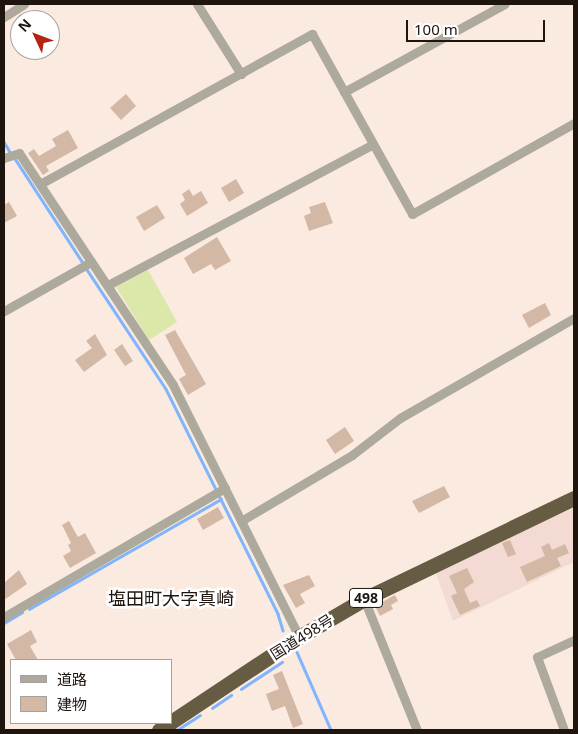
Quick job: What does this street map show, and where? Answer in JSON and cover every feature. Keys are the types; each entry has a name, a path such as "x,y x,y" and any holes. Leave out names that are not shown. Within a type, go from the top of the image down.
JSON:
{"highway":[{"name":"国道498号","path":"172,721 299,637 364,599 574,498"}],"street":[{"path":"4,17 24,4"},
{"path":"197,4 241,74"},
{"path":"344,92 505,4"},
{"path":"40,184 312,34 412,214 574,123"},
{"path":"108,285 373,144"},
{"path":"5,157 19,152 173,385 299,637"},
{"path":"4,311 91,262"},
{"path":"241,521 352,455 400,418 574,318"},
{"path":"4,617 225,488"},
{"path":"364,599 416,730"},
{"path":"564,730 537,657 574,640"}],"shaded area":[{"path":"574,508 574,562 453,621 435,571"}],"green space":[{"path":"148,270 177,322 149,340 116,287"}],"building":[{"path":"126,94 136,106 121,120 110,108"},
{"path":"68,130 78,148 46,166 49,171 43,175 28,153 34,149 39,156 56,146 52,139"},
{"path":"236,179 244,193 229,202 221,188"},
{"path":"189,189 193,196 201,191 208,203 187,216 180,204 185,200 182,194"},
{"path":"9,202 17,216 4,223 4,205"},
{"path":"325,202 333,223 309,231 304,216 311,213 309,207"},
{"path":"157,205 165,218 144,231 136,217"},
{"path":"217,237 231,261 215,270 211,264 193,274 184,258"},
{"path":"545,303 551,315 529,328 522,315"},
{"path":"175,330 206,384 188,395 179,379 186,375 165,335"},
{"path":"95,334 107,355 84,372 75,360 92,348 86,341"},
{"path":"122,344 133,361 125,366 114,350"},
{"path":"345,427 354,441 335,454 326,440"},
{"path":"444,486 450,497 419,513 412,501"},
{"path":"218,507 224,518 203,530 197,519"},
{"path":"69,521 78,537 85,533 96,553 70,568 63,556 71,551 68,545 71,543 62,525"},
{"path":"510,540 516,554 508,557 502,543"},
{"path":"549,543 552,550 565,544 569,553 557,558 561,566 527,582 520,567 545,556 541,547"},
{"path":"467,568 474,582 464,589 470,603 477,600 480,606 460,615 451,596 457,593 449,576"},
{"path":"19,570 27,584 4,600 4,583"},
{"path":"309,575 315,586 300,594 305,603 296,608 283,585"},
{"path":"395,595 398,601 391,605 393,609 380,616 375,606"},
{"path":"31,630 37,642 30,646 37,659 15,659 7,644"},
{"path":"282,671 303,724 293,728 285,706 272,711 266,694 279,689 273,675"}],"waterway":[{"path":"4,142 10,152"},
{"path":"14,157 83,263"},
{"path":"86,268 166,389 278,614 283,630"},
{"path":"29,609 221,499"},
{"path":"4,623 22,612"},
{"path":"297,652 331,730"},
{"path":"241,689 282,662"},
{"path":"212,708 231,695"},
{"path":"177,730 200,715"}],"district":[{"name":"塩田町大字真崎","path":"171,598"}]}
